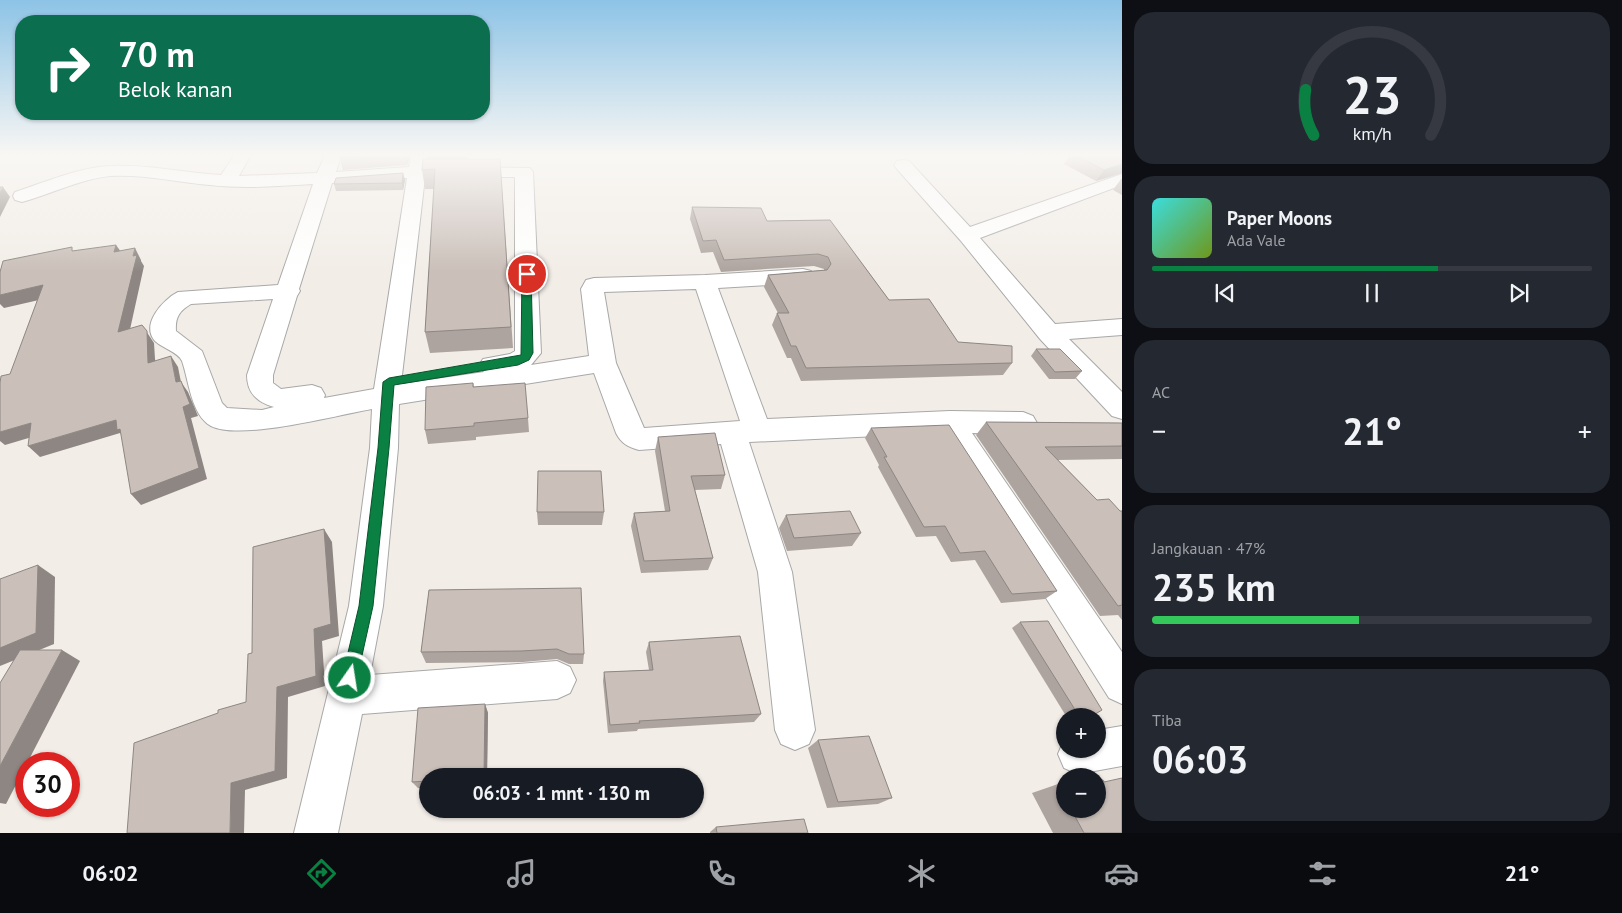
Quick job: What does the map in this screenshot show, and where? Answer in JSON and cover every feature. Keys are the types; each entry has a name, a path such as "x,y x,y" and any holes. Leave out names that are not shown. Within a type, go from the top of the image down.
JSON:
{"street":[{"path":"319,195 260,375 260,386 269,396 282,401 603,363"},
{"path":"316,833 366,606 384,448 388,389 413,195"},
{"path":"288,291 186,297 169,308 163,326 164,335 189,352 193,357 210,408 220,418 262,420 388,389 518,361 525,358 528,353 526,195"},
{"path":"930,195 1049,333 1117,419"},
{"path":"968,237 974,233 1078,195"},
{"path":"814,275 705,282 594,285 592,289 603,363 630,433 640,439 744,431 950,422 1047,423"},
{"path":"705,282 744,431 775,572 795,730"},
{"path":"1049,333 1122,328"},
{"path":"950,422 1122,685"},
{"path":"346,696 557,680"},
{"path":"1106,749 1122,746"}],"building":[{"path":"433,195 502,195 511,327 425,332"},
{"path":"692,207 761,208 767,221 830,220 889,300 929,299 958,342 1012,346 1012,363 806,368 796,346 791,346 777,313 789,313 768,275 827,270 831,264 828,257 818,254 724,260 716,240 703,241"},
{"path":"116,245 114,252 135,248 133,256 137,255 118,332 142,325 147,331 148,363 171,356 176,382 181,381 190,404 183,407 199,468 131,494 120,429 117,430 116,420 28,446 31,423 0,432 1,376 10,374 43,285 0,295 0,272 3,261 72,247 72,251"},
{"path":"1036,349 1060,349 1082,371 1055,372"},
{"path":"473,383 473,387 525,383 528,418 474,423 474,426 425,430 426,387"},
{"path":"986,422 1122,423 1122,446 1045,447 1097,500 1109,499 1122,511 1122,605 1118,606"},
{"path":"949,425 1057,591 1012,594 985,551 960,553 945,526 924,527 884,457 887,457 871,428"},
{"path":"715,433 725,475 691,476 713,558 644,561 634,513 670,511 658,437"},
{"path":"538,471 601,471 604,512 537,512"},
{"path":"850,511 861,533 794,538 786,515"},
{"path":"324,529 331,624 314,629 316,676 277,687 275,771 231,783 230,833 127,833 134,743 218,713 218,710 246,702 248,654 252,653 253,547"},
{"path":"38,565 36,633 0,648 0,579"},
{"path":"581,588 584,654 569,654 557,649 421,652 429,590"},
{"path":"1048,621 1101,708 1074,708 1020,622"},
{"path":"740,636 761,714 639,721 640,723 610,725 604,672 653,670 649,642"},
{"path":"20,650 62,650 0,766 0,683"},
{"path":"485,704 484,768 419,768 419,782 412,782 418,708"},
{"path":"869,736 892,798 838,802 818,740"},
{"path":"1122,778 1122,833 1084,833 1076,818 1106,818 1106,782"},
{"path":"804,819 808,833 717,833 716,827"}],"route":[{"path":"350,678 366,606 384,448 386,396 389,382 518,361 525,358 528,353 527,274"}]}
